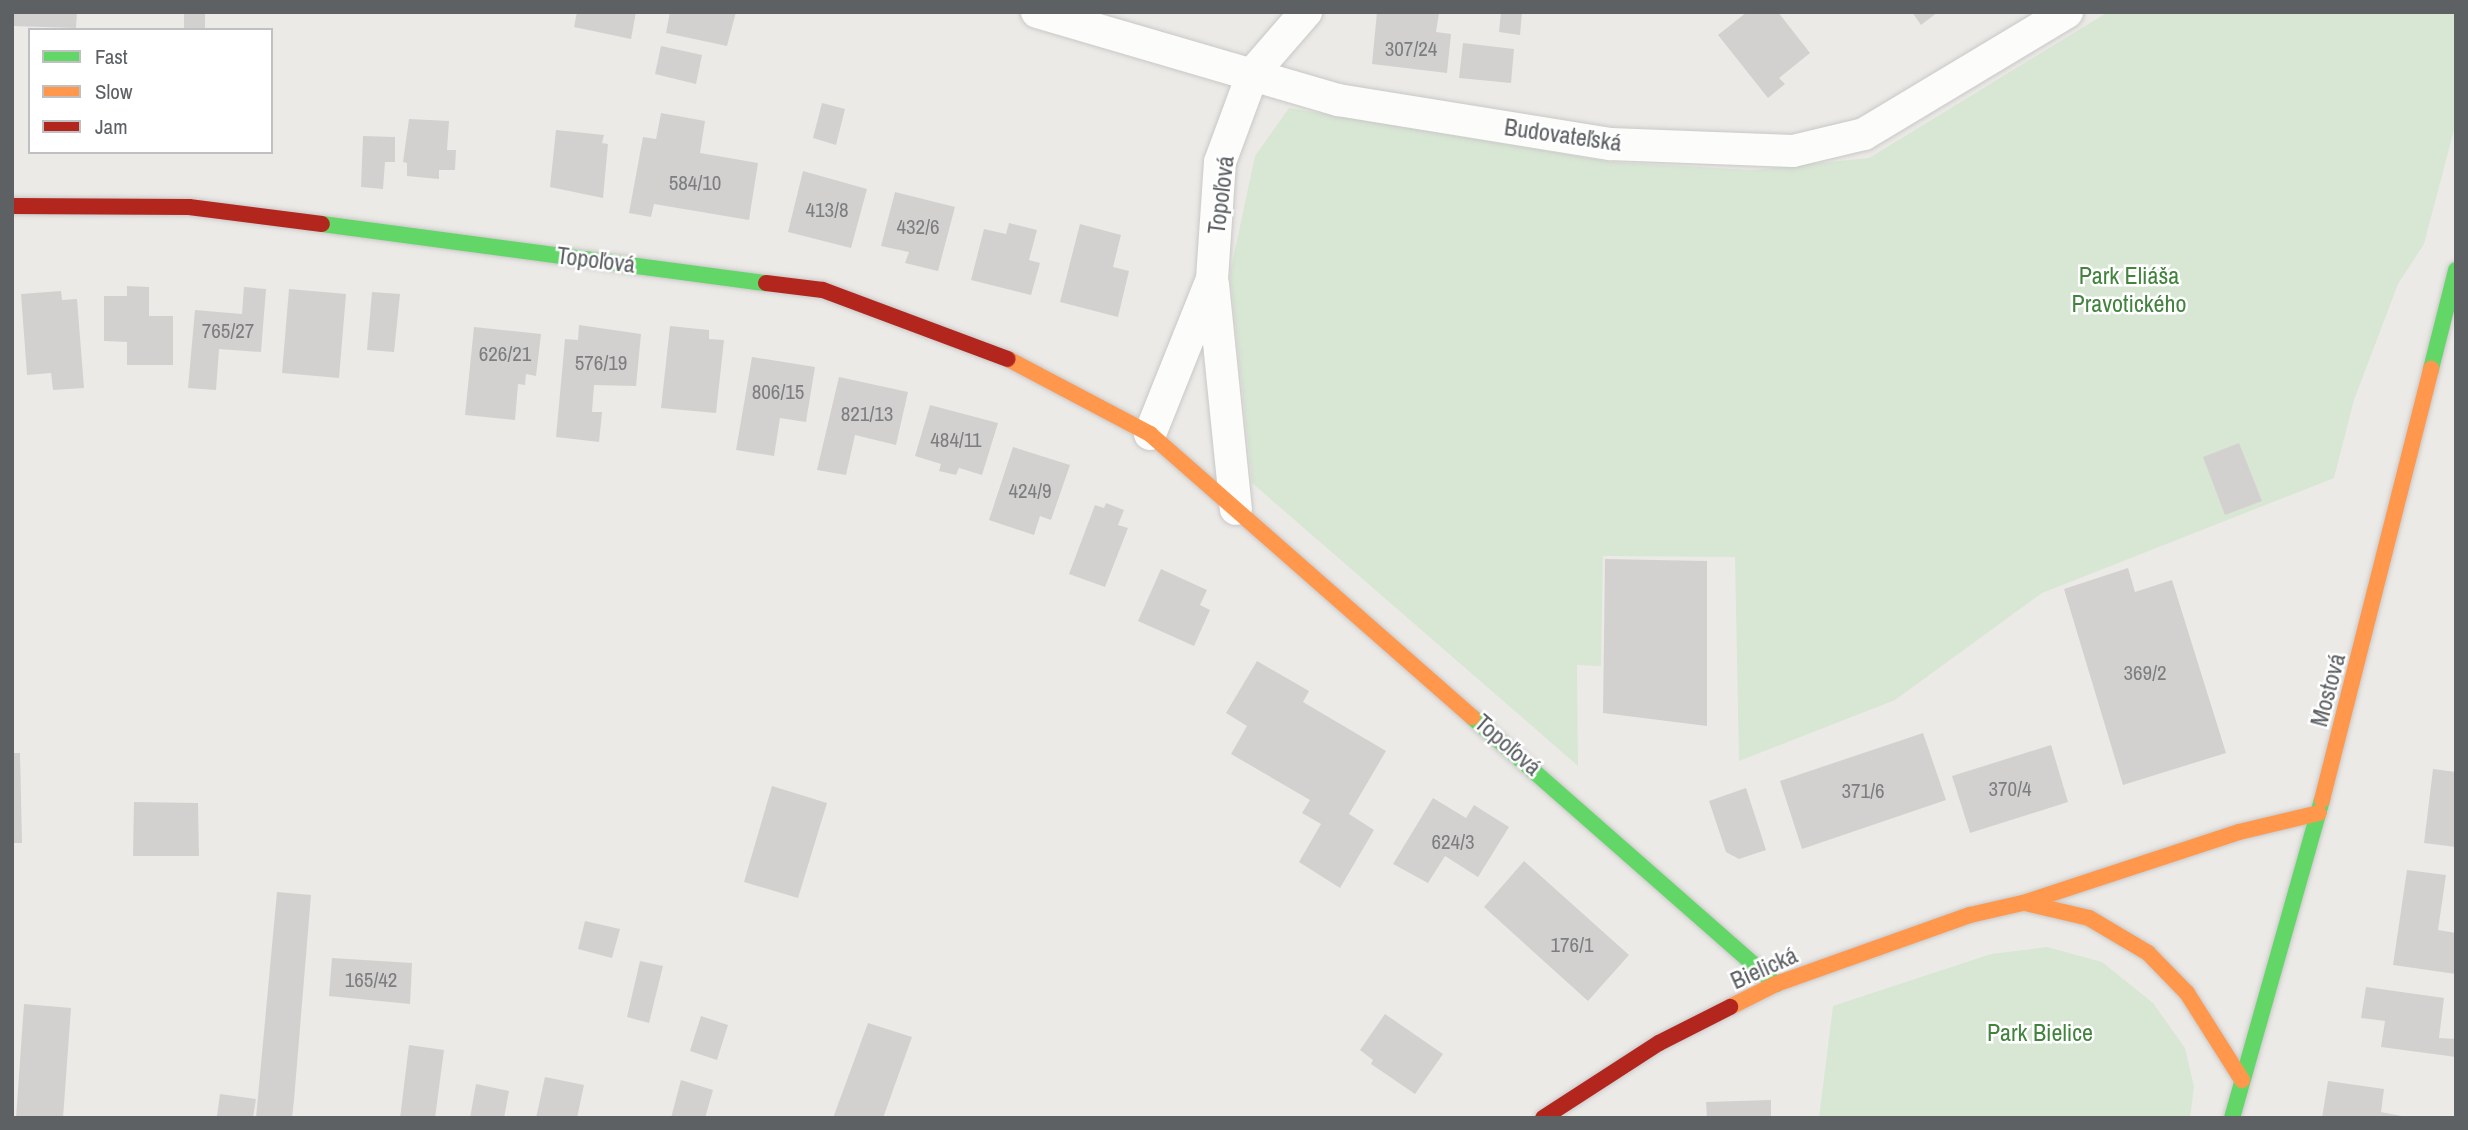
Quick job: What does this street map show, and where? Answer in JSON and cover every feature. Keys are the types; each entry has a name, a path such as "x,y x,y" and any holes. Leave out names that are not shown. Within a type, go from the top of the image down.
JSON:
{"main road":[{"name":"Topoľová","path":"12,206 189,207 823,290 1004,357 1150,434 1776,984"},
{"name":"Mostová","path":"2232,1118 2319,813 2455,277"},
{"name":"Bielická","path":"1543,1118 1659,1043 1776,984 1970,915 2023,903 2239,832 2319,813"},
{"name":"Bielická","path":"2023,903 2089,918 2148,953 2187,993 2242,1080"}],"street":[{"name":"Budovateľská","path":"1037,12 1338,100 1610,144 1793,151 1864,134 2067,12"},
{"path":"1253,73 1306,12"},
{"name":"Topoľová","path":"1237,509 1212,279 1220,162 1253,73"},
{"name":"Topoľová","path":"1150,434 1212,279"}],"green space":[{"name":"Park Eliáša Pravotického","path":"2108,12 2456,12 2456,122 2424,244 2398,284 2354,400 2334,478 2042,593 1895,700 1739,761 1735,557 1603,556 1601,666 1577,665 1578,766 1252,483 1230,273 1255,156 1289,108 1612,162 1752,170 1869,158"},
{"name":"Park Bielice","path":"2047,947 2102,962 2153,1003 2185,1048 2194,1087 2190,1118 1819,1118 1833,1006 1991,954"}],"building":[{"path":"12,12 77,12 76,28 12,26"},
{"path":"184,12 205,12 205,28 184,28"},
{"path":"577,12 636,12 631,39 574,27"},
{"path":"670,12 736,12 727,46 666,33"},
{"path":"1377,12 1439,13 1436,32 1451,34 1447,73 1372,64"},
{"path":"1501,12 1522,12 1520,35 1499,32"},
{"path":"1747,12 1778,12 1810,53 1779,78 1785,84 1768,98 1718,35"},
{"path":"1912,12 1938,12 1921,25"},
{"path":"1463,43 1514,49 1511,83 1459,78"},
{"path":"661,46 702,55 696,84 655,74"},
{"path":"822,103 845,109 836,145 813,138"},
{"path":"661,113 705,121 700,153 758,163 749,220 654,204 651,217 629,213 643,137 656,139"},
{"path":"409,119 449,121 447,150 456,150 455,170 439,170 439,179 407,176 407,163 403,162"},
{"path":"556,130 604,135 602,143 608,144 603,198 550,187"},
{"path":"363,136 395,137 395,162 385,162 383,189 361,187"},
{"path":"803,171 867,189 851,248 788,232"},
{"path":"895,192 955,207 938,271 905,263 909,252 881,246"},
{"path":"1009,223 1037,230 1029,260 1040,263 1031,295 971,280 984,229 1006,234"},
{"path":"1080,224 1121,235 1113,267 1129,271 1118,317 1060,302"},
{"path":"127,286 149,287 149,316 173,316 173,365 127,365 127,342 104,341 104,296 127,296"},
{"path":"244,287 266,289 261,352 219,349 216,390 188,388 195,310 242,314"},
{"path":"289,289 346,294 339,378 282,373"},
{"path":"61,291 62,300 77,299 84,388 53,390 51,373 27,375 21,294"},
{"path":"372,292 400,294 394,352 367,350"},
{"path":"579,325 641,334 636,386 594,385 592,412 602,412 599,442 556,437 565,339 578,340"},
{"path":"670,326 709,330 709,339 724,340 716,413 661,408"},
{"path":"474,327 541,334 536,376 526,374 525,385 518,384 515,420 465,415"},
{"path":"752,357 815,367 806,422 780,418 774,456 736,450"},
{"path":"839,377 908,392 896,445 855,435 846,475 817,470"},
{"path":"930,405 998,423 982,475 959,468 956,475 939,471 941,464 915,456"},
{"path":"2239,443 2262,501 2225,515 2203,457"},
{"path":"1013,447 1070,465 1051,520 1040,516 1034,535 989,520"},
{"path":"1106,503 1124,510 1118,525 1128,528 1105,587 1069,574 1095,505 1104,508"},
{"path":"1605,559 1707,561 1707,726 1603,713"},
{"path":"2128,568 2135,592 2172,580 2226,753 2123,785 2064,589"},
{"path":"1161,569 1207,590 1200,605 1210,610 1194,646 1138,621"},
{"path":"1257,661 1309,691 1303,702 1386,751 1349,814 1374,830 1340,888 1299,862 1321,824 1302,813 1310,800 1231,754 1247,726 1226,713"},
{"path":"1923,733 1946,800 1802,849 1780,781"},
{"path":"2051,745 2068,802 1970,833 1952,776"},
{"path":"12,753 20,753 22,843 12,843"},
{"path":"2433,769 2456,772 2456,847 2424,843"},
{"path":"772,786 827,803 798,898 744,882"},
{"path":"1746,788 1766,850 1739,859 1726,852 1709,801"},
{"path":"1433,798 1466,818 1474,805 1509,827 1478,877 1445,856 1428,883 1393,864"},
{"path":"134,802 198,803 199,856 133,856"},
{"path":"1524,861 1629,955 1588,1001 1484,907"},
{"path":"2407,870 2446,875 2438,930 2456,933 2456,974 2393,965"},
{"path":"277,892 311,895 294,1100 292,1118 256,1118"},
{"path":"585,921 620,929 612,958 578,949"},
{"path":"332,958 412,963 410,1004 329,996"},
{"path":"640,961 663,966 649,1023 627,1017"},
{"path":"2366,987 2444,998 2439,1038 2456,1039 2456,1057 2381,1047 2385,1021 2361,1018"},
{"path":"24,1004 71,1008 63,1118 16,1118"},
{"path":"1385,1014 1443,1054 1415,1094 1371,1064 1373,1060 1360,1050"},
{"path":"701,1016 728,1025 717,1060 690,1051"},
{"path":"868,1023 912,1037 883,1118 833,1118"},
{"path":"409,1045 444,1050 435,1118 400,1118"},
{"path":"545,1077 584,1085 577,1118 536,1118"},
{"path":"681,1080 713,1090 705,1118 671,1118"},
{"path":"2328,1081 2384,1089 2381,1112 2412,1118 2322,1118"},
{"path":"476,1084 509,1091 504,1118 470,1118"},
{"path":"220,1094 256,1099 253,1118 217,1116"},
{"path":"1771,1100 1771,1118 1707,1118 1706,1102"}],"traffic: fast":[{"path":"322,224 766,283"},
{"path":"2431,369 2456,270"},
{"path":"1472,717 1776,984"},
{"path":"2232,1118 2322,800"}],"traffic: slow":[{"path":"1008,359 1150,434 1472,717"},
{"path":"2322,800 2431,369"},
{"path":"1730,1007 1776,984 1970,915 2023,903 2239,832 2319,813"},
{"path":"2025,903 2089,918 2148,953 2187,993 2242,1080"}],"traffic: jam":[{"path":"12,206 189,207 322,224"},
{"path":"766,283 823,290 1008,359"},
{"path":"1543,1118 1659,1043 1730,1007"}]}
